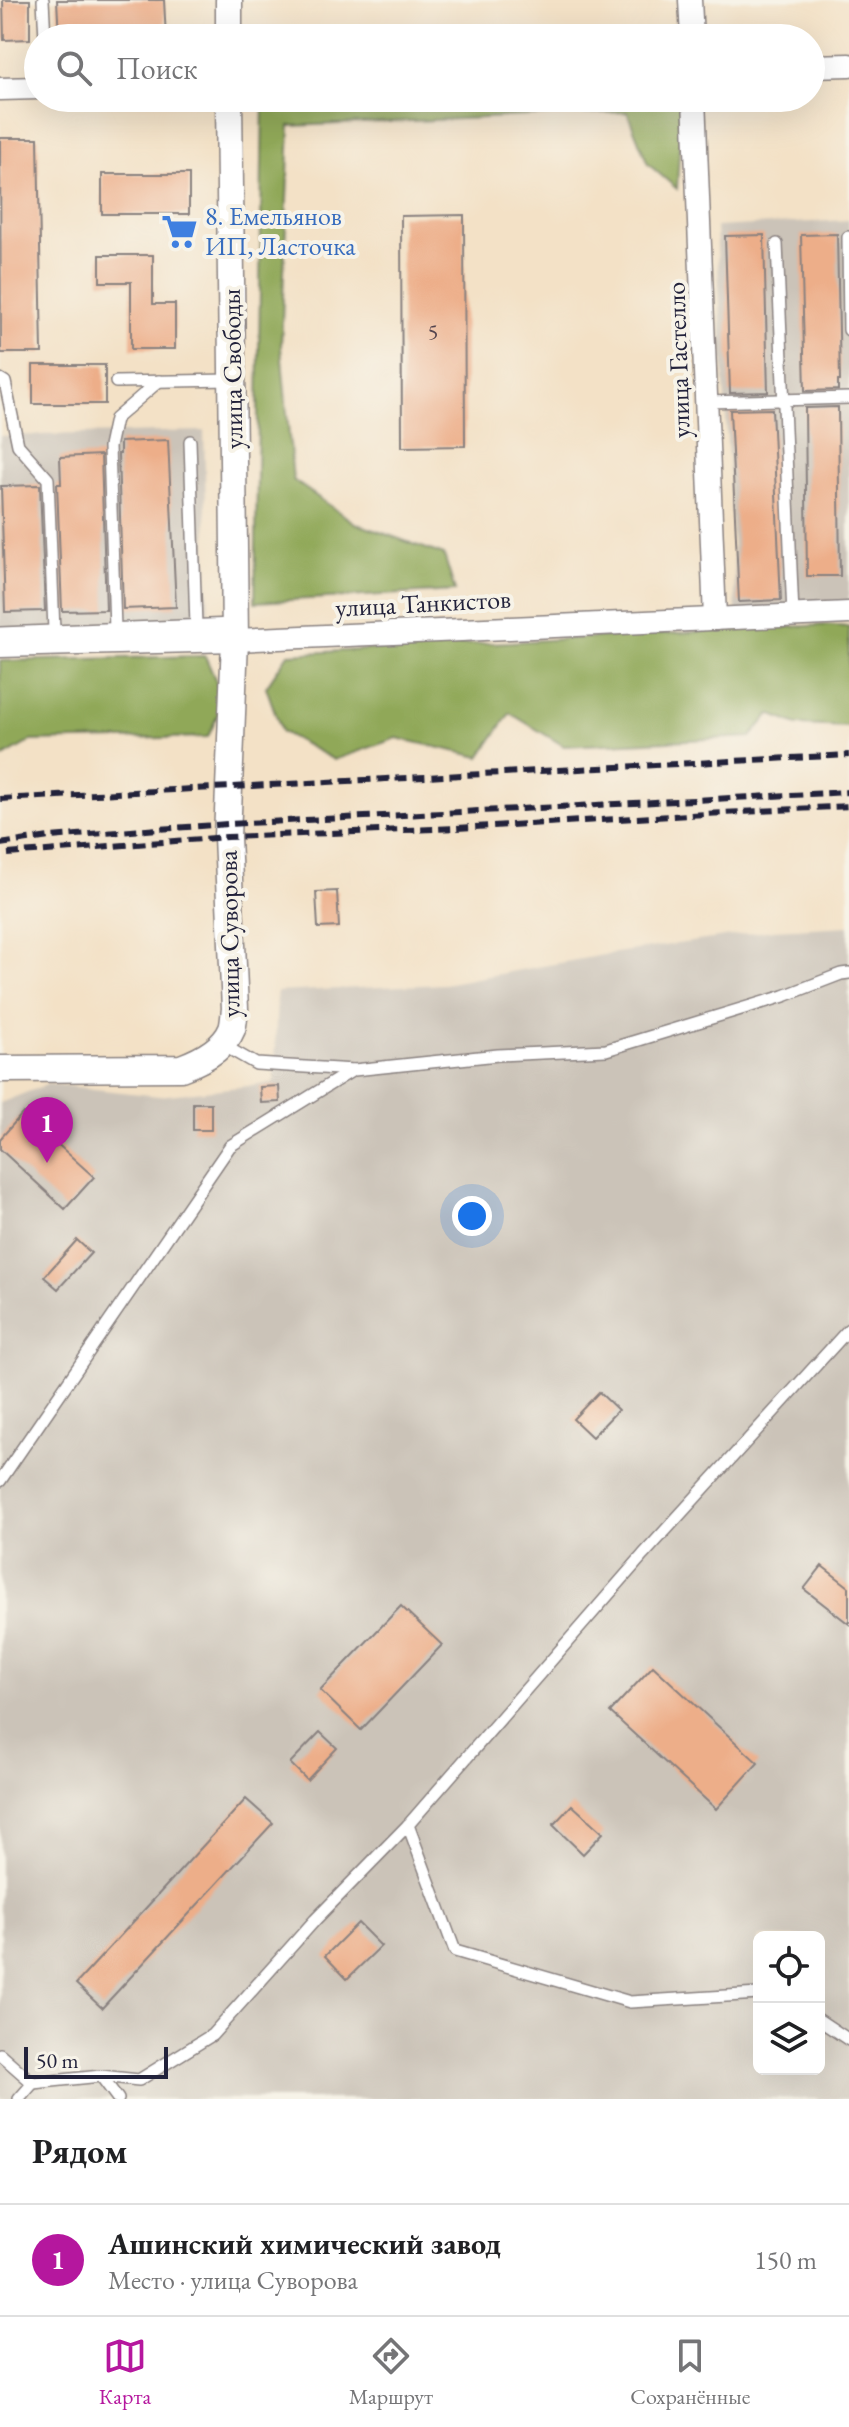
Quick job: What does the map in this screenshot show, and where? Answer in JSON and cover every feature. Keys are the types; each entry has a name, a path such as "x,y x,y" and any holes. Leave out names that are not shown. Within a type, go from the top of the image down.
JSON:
{"street":[{"path":"229,0 229,24"},
{"path":"690,0 691,24"},
{"path":"825,66 849,65"},
{"path":"0,89 24,88"},
{"name":"улица Свободы","path":"229,112 235,632"},
{"name":"улица Гастелло","path":"695,112 715,619"},
{"name":"улица Танкистов","path":"0,646 235,632 849,613"},
{"name":"улица Суворова","path":"0,1069 181,1068 200,1060 221,1044 232,1029 235,1009 227,837 235,632"}],"lane":[{"path":"43,0 44,24"},
{"path":"848,237 849,330"},
{"path":"777,244 793,615"},
{"path":"0,379 5,382 18,445 48,479 54,631"},
{"path":"116,382 232,380"},
{"path":"115,629 109,447 115,419 159,381"},
{"path":"708,402 849,398"},
{"path":"190,441 196,626"},
{"path":"0,633 196,626 235,632"},
{"path":"221,1044 256,1064 354,1070 498,1055 606,1050 849,973"},
{"path":"0,1481 230,1146 354,1070"},
{"path":"19,2099 33,2083 101,2076 139,2080 212,2035 315,1920 408,1825 643,1555 849,1329"},
{"path":"408,1825 455,1951 630,2002 753,1994"},
{"path":"825,2024 849,2040"},
{"path":"0,2054 33,2083"},
{"path":"101,2076 118,2099"}],"shaded area":[{"path":"849,220 849,605 736,611 716,227"},
{"path":"204,431 209,634 0,639 0,436"},
{"path":"849,926 849,2099 0,2099 0,1103 48,1084 159,1096 274,1083 277,992 444,984 609,954 773,930"}],"green space":[{"path":"263,112 627,112 290,126 281,347 293,480 355,523 444,555 455,591 255,602"},
{"path":"627,112 681,112 677,189 648,164"},
{"path":"824,625 849,627 849,727 797,725 770,714 751,737 564,746 510,713 480,757 397,738 334,760 282,732 266,687 288,654"},
{"path":"205,656 223,703 208,737 31,741 0,759 0,661"}],"building":[{"path":"3,0 30,0 30,24 24,24 24,39 4,40"},
{"path":"57,0 164,0 165,24 58,24"},
{"path":"0,138 38,138 42,353 1,353"},
{"path":"102,174 189,174 189,214 102,214"},
{"path":"464,215 465,446 402,447 401,216"},
{"path":"837,234 840,381 838,390 805,391 801,235"},
{"path":"764,235 768,392 730,393 725,236"},
{"path":"100,255 153,255 153,304 175,304 175,349 131,349 131,282 100,282"},
{"path":"33,365 105,365 105,404 33,404"},
{"path":"838,407 840,576 807,576 805,408"},
{"path":"772,409 781,600 739,602 730,410"},
{"path":"168,440 176,607 123,609 120,442"},
{"path":"101,455 106,610 62,611 57,484 61,484 60,457"},
{"path":"40,485 45,611 5,612 1,486"},
{"path":"337,891 339,927 318,928 316,892"},
{"path":"279,1086 280,1102 261,1103 260,1087"},
{"path":"193,1103 211,1103 211,1130 193,1130"},
{"path":"23,1113 94,1177 65,1209 0,1149 0,1139"},
{"path":"77,1240 91,1253 58,1289 44,1277"},
{"path":"599,1392 618,1410 592,1437 573,1419"},
{"path":"822,1566 849,1587 849,1624 804,1589"},
{"path":"401,1606 442,1645 361,1730 320,1690"},
{"path":"653,1666 758,1763 716,1809 610,1712"},
{"path":"320,1732 337,1748 307,1780 290,1763"},
{"path":"246,1799 273,1823 102,2008 76,1984"},
{"path":"572,1805 603,1833 583,1854 553,1825"},
{"path":"358,1923 381,1946 347,1979 325,1956"}],"railway":[{"path":"0,799 849,755"},
{"path":"0,844 49,837 228,824 849,792"},
{"path":"8,854 227,837 457,828 849,806"}],"place":[{"name":"8. Емельянов ИП, Ласточка","path":"179,231"},
{"name":"Ашинский химический завод","path":"47,1163"}]}
